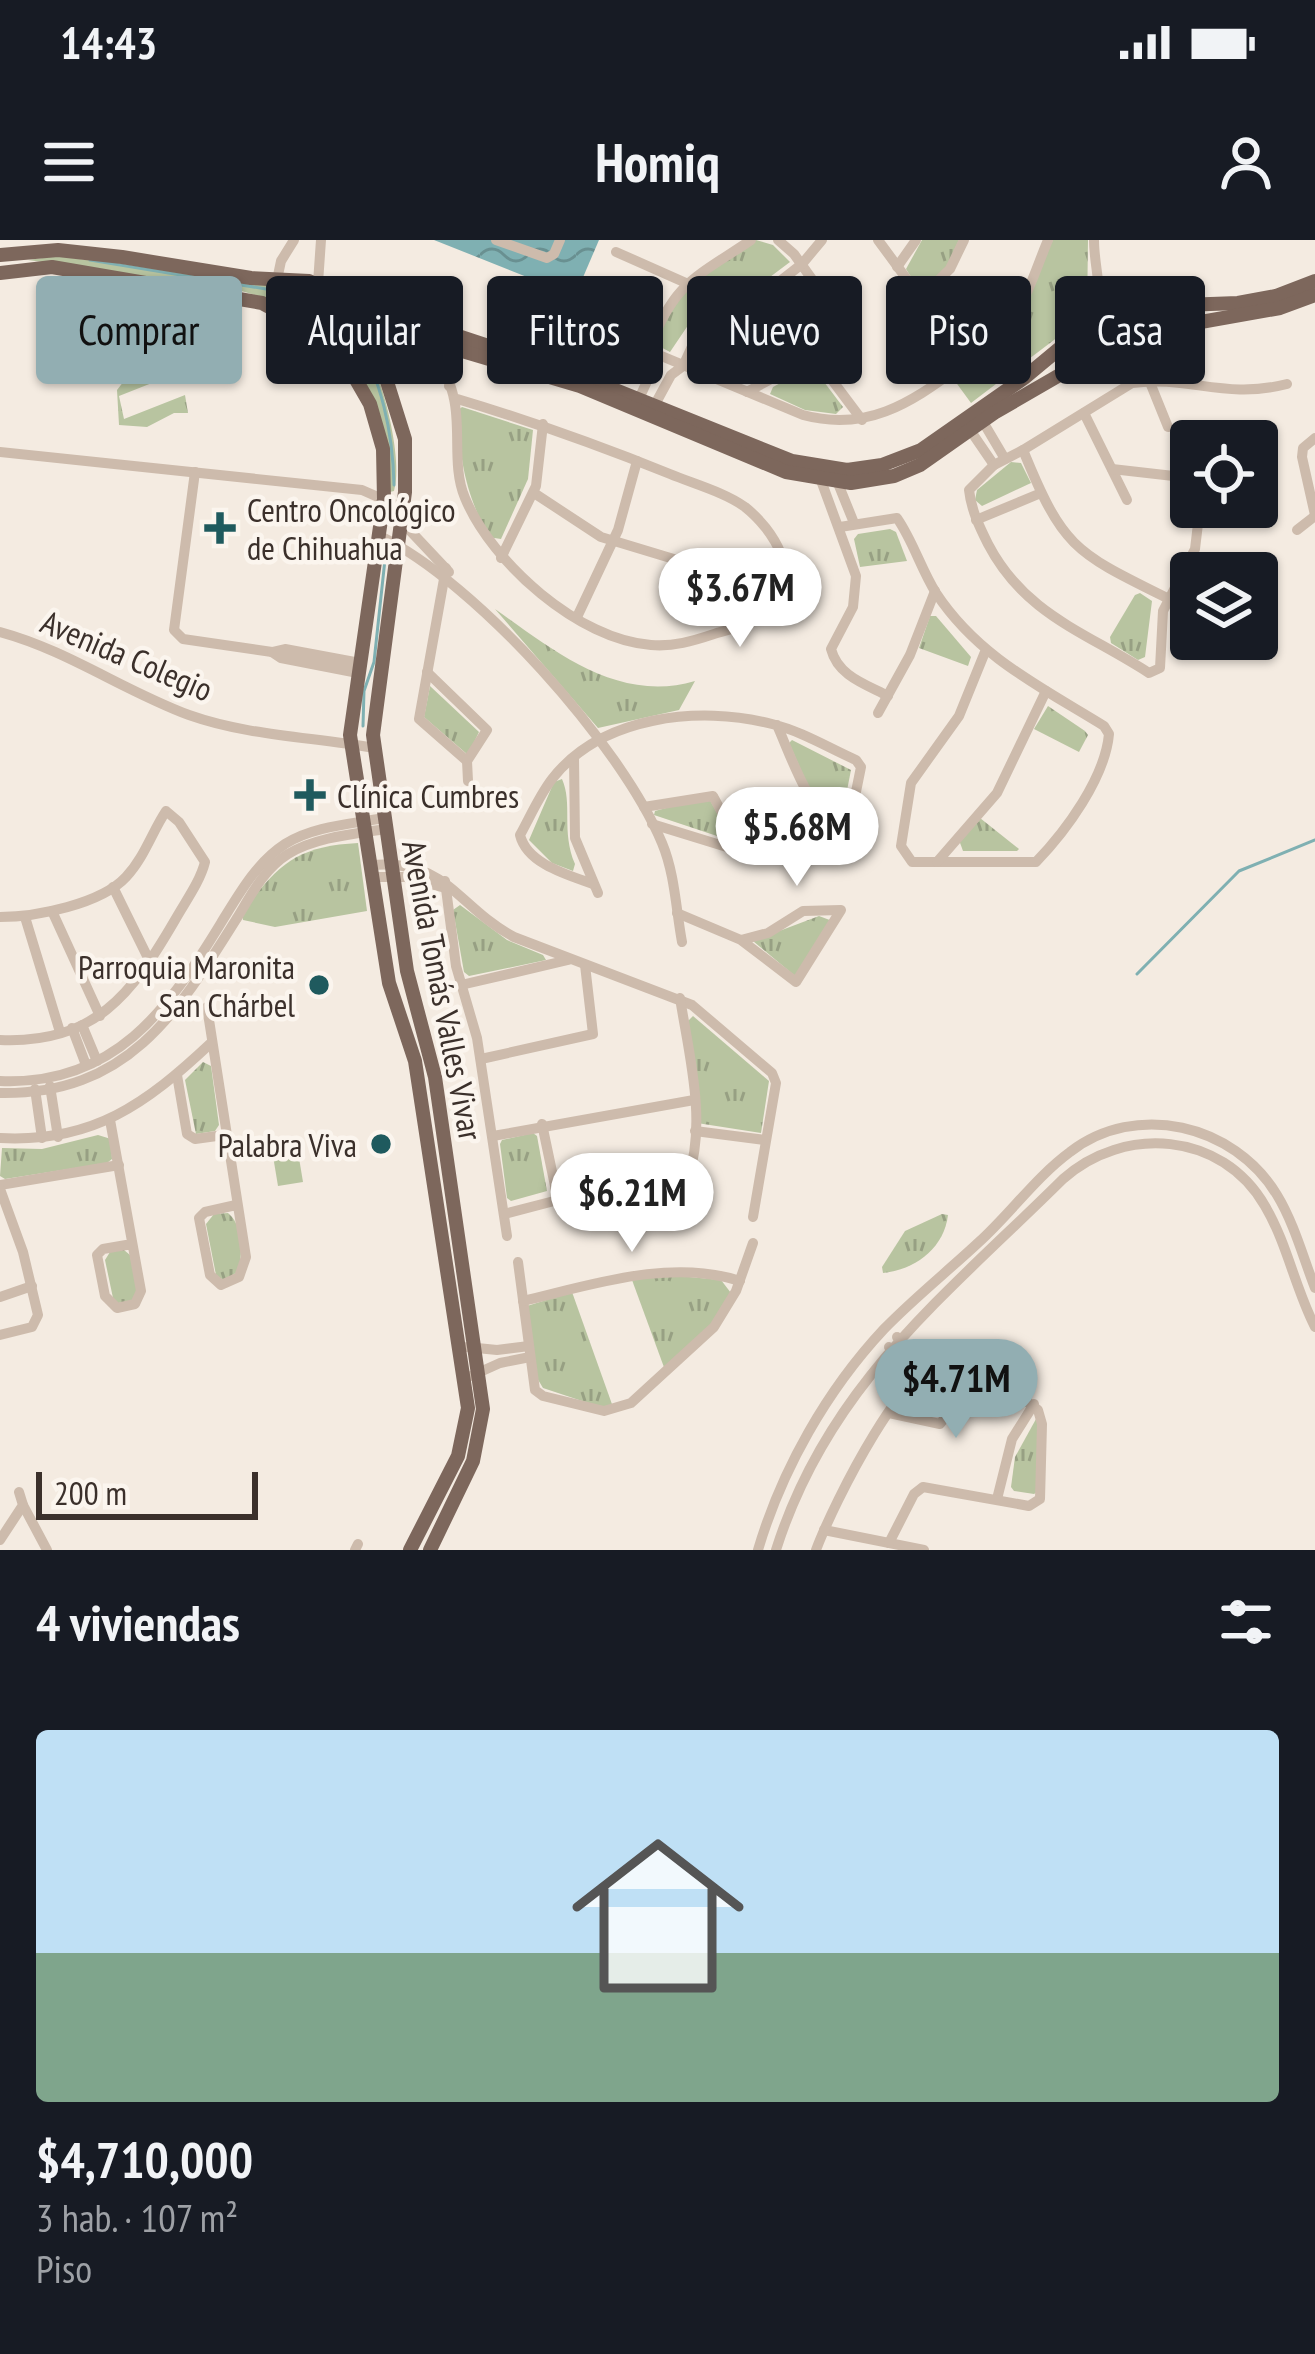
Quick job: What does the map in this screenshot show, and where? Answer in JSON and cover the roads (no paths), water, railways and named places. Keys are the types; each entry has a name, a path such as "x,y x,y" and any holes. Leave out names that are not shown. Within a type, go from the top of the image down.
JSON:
{"main road":[{"path":"0,256 58,250 266,278"},
{"name":"Avenida Tomás Valles Vivar","path":"0,273 52,267 238,297 266,309"},
{"path":"1205,305 1276,296 1315,281"},
{"path":"463,348 645,406 826,475 898,460 1115,343 1150,331 1280,308 1315,295"},
{"path":"973,421 1055,356"},
{"name":"Avenida Tomás Valles Vivar","path":"359,384 383,449 384,499 350,718 352,744 389,983 416,1061 472,1376 483,1409 478,1446 430,1550"},
{"name":"Avenida Tomás Valles Vivar","path":"388,384 405,440 402,514 374,707 374,748 410,987 436,1077 467,1347"},
{"name":"Avenida Tomás Valles Vivar","path":"410,1550 461,1447 472,1376"}],"street":[{"path":"279,276 281,261 295,240"},
{"path":"318,276 321,240"},
{"path":"496,240 547,258 560,240"},
{"path":"663,317 686,284 751,240"},
{"path":"778,240 811,276"},
{"path":"645,406 683,366 710,320 750,301 802,264 822,240"},
{"path":"878,240 904,276"},
{"path":"897,267 916,240"},
{"path":"943,276 964,240"},
{"path":"1031,277 1048,240"},
{"path":"1094,240 1095,276"},
{"path":"616,252 686,284"},
{"path":"663,357 816,418 862,420 912,401 935,384"},
{"path":"450,384 462,492 479,528 501,558 577,617 616,638 676,644 759,618 782,594 784,562 779,548 749,511 733,501 452,392"},
{"path":"645,406 650,384"},
{"path":"747,392 762,384"},
{"path":"835,384 862,420"},
{"path":"1130,384 1000,462 969,490 976,520 1012,584 1039,609 1153,674 1162,661 1167,598 1195,549 1198,528"},
{"path":"1151,384 1168,427"},
{"path":"1176,384 1257,391 1286,384"},
{"path":"1084,413 1127,500"},
{"path":"973,421 1000,462"},
{"path":"501,558 534,493 543,424"},
{"path":"1297,530 1315,516 1302,457 1303,448 1315,438"},
{"path":"1024,450 1041,493 1073,546 1167,598"},
{"path":"0,452 362,490 384,499 402,514 422,551 598,738 644,807 667,856 682,943"},
{"path":"577,617 614,542 638,461"},
{"path":"1112,469 1170,476"},
{"path":"195,472 175,633 183,639 272,652 285,649 359,668"},
{"path":"826,475 854,523"},
{"path":"826,475 856,576 853,607 831,649 832,656 841,670 888,696"},
{"path":"534,493 614,542 687,563"},
{"path":"976,520 1041,493"},
{"path":"841,527 897,518 935,590 986,652 1104,726 1109,734 1079,805 1036,862 912,862 901,846 911,783 959,716 986,652"},
{"path":"380,536 422,551"},
{"path":"446,572 420,722 467,760"},
{"path":"878,712 910,655 935,590"},
{"name":"Avenida Colegio","path":"0,632 49,648 150,699 202,719 374,748"},
{"path":"427,672 487,730 467,760 468,781"},
{"path":"937,862 997,793 1027,739 1046,691"},
{"path":"574,758 575,838 596,888 544,864 520,841 548,785 574,758 598,738 625,727 735,717 777,725 860,763 848,831 842,833 827,821 811,799 777,725"},
{"path":"644,807 713,796 744,850 739,853 652,824"},
{"path":"0,916 52,911 113,887 130,874 170,811 205,867 124,998 100,1016 71,1028 0,1040"},
{"path":"0,1093 100,1073 143,1046 177,1010 254,873 283,845 308,833 385,824"},
{"path":"0,1081 39,1085 126,1045 159,1016 234,922 266,873 313,843 365,827"},
{"path":"372,871 416,873 448,886 501,930 680,998 709,1016 776,1078 753,1217"},
{"path":"448,886 460,985 481,1059 507,1236"},
{"path":"113,887 150,962"},
{"path":"676,914 741,940 798,981 841,910 803,911 768,933 741,940"},
{"path":"52,911 100,1016"},
{"path":"25,917 71,1028 92,1063"},
{"path":"460,985 569,959"},
{"path":"481,1059 593,1034 585,965"},
{"path":"504,1214 557,1199 686,1179 695,1131 694,1100 680,998"},
{"path":"207,1007 245,1262 235,1281 220,1286 210,1275 199,1218 205,1212 236,1205"},
{"path":"0,1138 47,1138 110,1120 177,1075 211,1043"},
{"path":"177,1075 189,1136 224,1135"},
{"path":"39,1085 47,1138"},
{"path":"39,1085 44,1117"},
{"path":"493,1136 694,1100"},
{"path":"110,1120 132,1244 140,1295 132,1306 116,1308 105,1296 97,1255 103,1249 132,1244"},
{"path":"542,1124 557,1199"},
{"path":"758,1550 816,1421 882,1331 1082,1144 1132,1125 1170,1125 1213,1137 1255,1167 1285,1211 1315,1288"},
{"path":"695,1131 765,1140"},
{"path":"776,1550 825,1436 895,1344 1087,1160 1132,1144 1184,1145 1234,1170 1254,1190 1273,1221 1315,1327"},
{"path":"0,1335 38,1322 32,1286 0,1187 118,1166"},
{"path":"987,1235 996,1247"},
{"path":"518,1262 538,1393 604,1411 631,1403 714,1327 740,1281 753,1243"},
{"path":"523,1300 665,1273 704,1273 740,1281"},
{"path":"0,1297 32,1286"},
{"path":"882,1331 924,1373"},
{"path":"467,1347 498,1357 530,1352"},
{"path":"817,1550 847,1480 889,1413 924,1373 953,1349 963,1351 1034,1404 1042,1424 1040,1499 1029,1506 920,1488 889,1544"},
{"path":"472,1376 498,1357"},
{"path":"889,1413 940,1424 984,1366"},
{"path":"997,1499 1012,1439 1034,1404"},
{"path":"0,1540 21,1498 47,1550"},
{"path":"824,1530 861,1544 924,1550"}],"water":[{"path":"434,240 599,240 584,276 525,276"}],"waterway":[{"path":"90,260 266,289"},
{"path":"376,384 391,446 394,485"},
{"path":"363,726 386,550"},
{"path":"1137,974 1239,871 1315,840"}],"place":[{"name":"Centro Oncológico de Chihuahua","path":"220,528"},
{"name":"Clínica Cumbres","path":"310,795"},
{"name":"Parroquia Maronita San Chárbel","path":"319,985"},
{"name":"Palabra Viva","path":"381,1144"}]}
